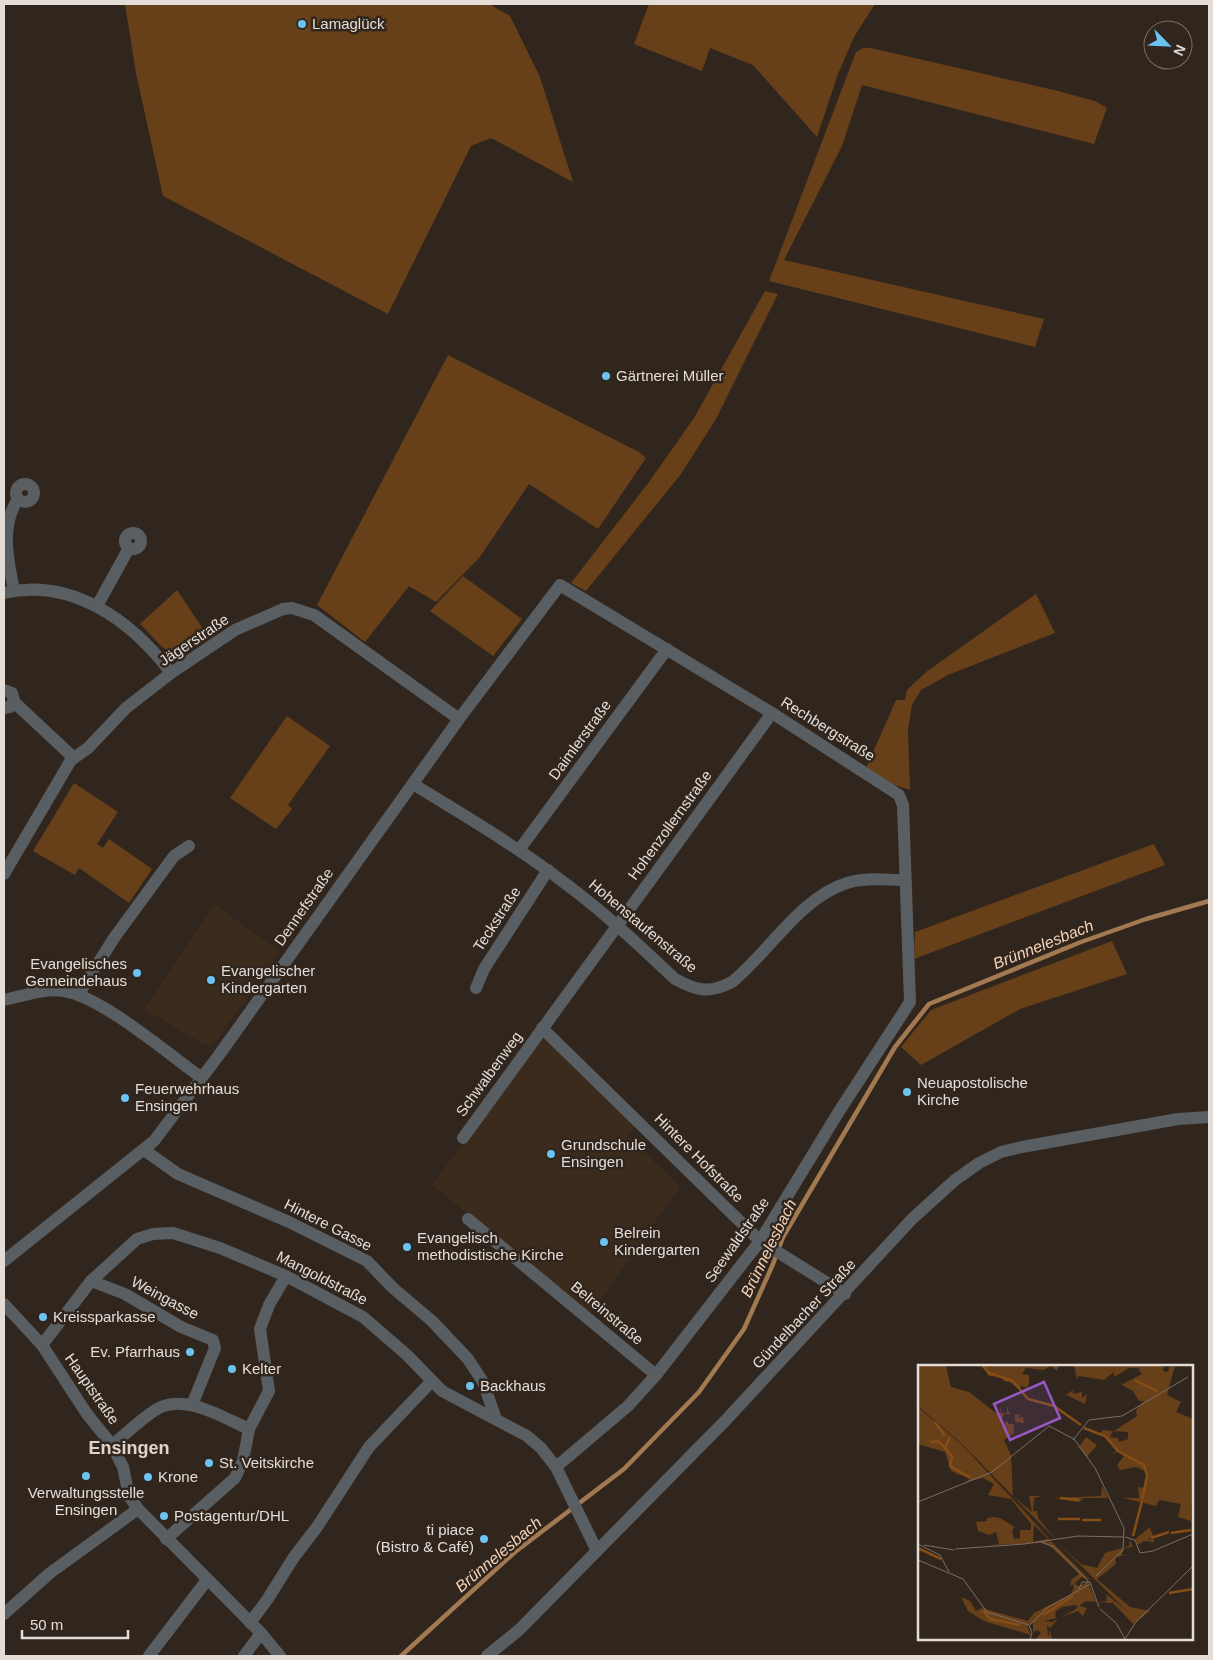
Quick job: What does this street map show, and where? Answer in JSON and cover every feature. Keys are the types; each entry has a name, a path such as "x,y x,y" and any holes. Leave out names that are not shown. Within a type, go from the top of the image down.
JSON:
{"street":[{"path":"18,500 13,507 6,548 9,592 50,590 76,597 97,606 133,630 160,657 171,673"},
{"path":"97,606 129,548"},
{"name":"Rechbergstraße","path":"560,586 772,713 899,795 903,805 904,880 910,1002"},
{"name":"Dennefstraße","path":"4,1261 144,1150 171,1120 459,719 560,586"},
{"name":"Jägerstraße","path":"4,874 67,765 88,748 113,719 171,673 235,630 270,613 292,608 314,615 459,719"},
{"name":"Daimlerstraße","path":"519,850 667,650"},
{"path":"4,690 12,693 9,705 74,758"},
{"name":"Hohenzollernstraße","path":"542,1028 772,713"},
{"name":"Hohenstaufenstraße","path":"413,784 548,870 617,926 676,979 690,987 704,990 718,989 743,973 808,905 826,893 846,883 866,879 904,880"},
{"path":"78,995 114,938 174,856 189,846"},
{"name":"Teckstraße","path":"476,988 484,969 548,870"},
{"path":"4,1000 46,991 62,991 78,995 100,1006 202,1078"},
{"name":"Seewaldstraße","path":"556,1467 628,1406 656,1375 760,1241 838,1113 910,1002"},
{"name":"Schwalbenweg","path":"463,1138 542,1028"},
{"name":"Hintere Hofstraße","path":"542,1028 760,1241 845,1294"},
{"name":"Gündelbacher Straße","path":"487,1656 520,1630 725,1421 845,1294 912,1219 955,1180 1002,1152 1160,1122 1209,1117"},
{"name":"Hintere Gasse","path":"144,1150 160,1163 190,1180 289,1222 367,1261 392,1288 432,1321 468,1358 483,1382 496,1418"},
{"name":"Belreinstraße","path":"468,1219 656,1375"},
{"name":"Mangoldstraße","path":"42,1345 91,1281 137,1238 153,1234 173,1233 220,1248 286,1276 363,1317 407,1355 432,1382 451,1397 496,1418 534,1442 556,1467 597,1550"},
{"path":"166,1539 235,1478 243,1461 249,1429 269,1391 260,1328 286,1276"},
{"name":"Weingasse","path":"91,1281 126,1294 181,1327 213,1340 215,1348 192,1405"},
{"name":"Hauptstraße","path":"4,1304 42,1345 81,1406 112,1445 118,1456 130,1496 138,1509 206,1580 261,1633 280,1656"},
{"path":"250,1623 294,1557 328,1511 369,1447 432,1382"},
{"path":"112,1445 160,1407 176,1404 192,1405 249,1429"},
{"path":"4,1614 50,1574 138,1509"},
{"path":"149,1656 206,1580"},
{"path":"244,1656 261,1633"}],"shaded area":[{"path":"125,4 489,4 510,16 540,77 573,182 491,138 471,146 388,314 163,196 136,73"},
{"path":"649,4 875,4 854,37 838,74 817,137 753,65 710,48 702,71 634,44"},
{"path":"863,48 871,48 1058,91 1095,101 1107,108 1094,144 862,85 842,146 784,260 1044,319 1035,347 769,281 856,52"},
{"path":"765,291 778,294 716,419 681,474 586,591 571,583 649,482 694,418"},
{"path":"448,355 639,452 646,458 598,529 529,484 480,557 436,602 409,586 365,642 317,605"},
{"path":"463,576 522,619 493,656 430,611"},
{"path":"177,590 207,635 184,652 178,654 172,653 160,645 140,624"},
{"path":"1036,594 1055,633 948,675 921,690 912,705 908,730 910,790 892,784 866,768 896,700 905,700 907,690 926,672"},
{"path":"287,716 330,746 288,805 292,809 276,829 230,798"},
{"path":"74,783 118,812 97,844 103,848 109,839 152,869 129,903 79,868 75,875 33,851"},
{"path":"1154,844 1165,865 914,959 915,932"},
{"name":"Evangelischer Kindergarten","path":"214,904 280,952 216,1041 210,1045 202,1043 144,1009"},
{"path":"1112,941 1127,974 1020,1009 921,1065 901,1047 931,1010"},
{"name":"Grundschule Ensingen","path":"547,1039 636,1126 627,1136 680,1186 591,1313 432,1185 539,1040"}],"waterway":[{"name":"Brünnelesbach","path":"401,1656 515,1552 624,1469 699,1392 744,1329 783,1237 895,1047 929,1004 1081,942 1146,919 1209,901"}],"place":[{"name":"Lamaglück","path":"302,24"},
{"name":"Gärtnerei Müller","path":"606,376"},
{"name":"Evangelisches Gemeindehaus","path":"137,973"},
{"name":"Evangelischer Kindergarten","path":"211,980"},
{"name":"Neuapostolische Kirche","path":"907,1092"},
{"name":"Feuerwehrhaus Ensingen","path":"125,1098"},
{"name":"Grundschule Ensingen","path":"551,1154"},
{"name":"Belrein Kindergarten","path":"604,1242"},
{"name":"Evangelisch methodistische Kirche","path":"407,1247"},
{"name":"Kreissparkasse","path":"43,1317"},
{"name":"Ev. Pfarrhaus","path":"190,1352"},
{"name":"Kelter","path":"232,1369"},
{"name":"Backhaus","path":"470,1386"},
{"name":"St. Veitskirche","path":"209,1463"},
{"name":"Verwaltungsstelle Ensingen","path":"86,1476"},
{"name":"Krone","path":"148,1477"},
{"name":"Postagentur/DHL","path":"164,1516"},
{"name":"ti piace (Bistro & Café)","path":"484,1539"}],"district":[{"name":"Ensingen","path":"129,1448"}]}
